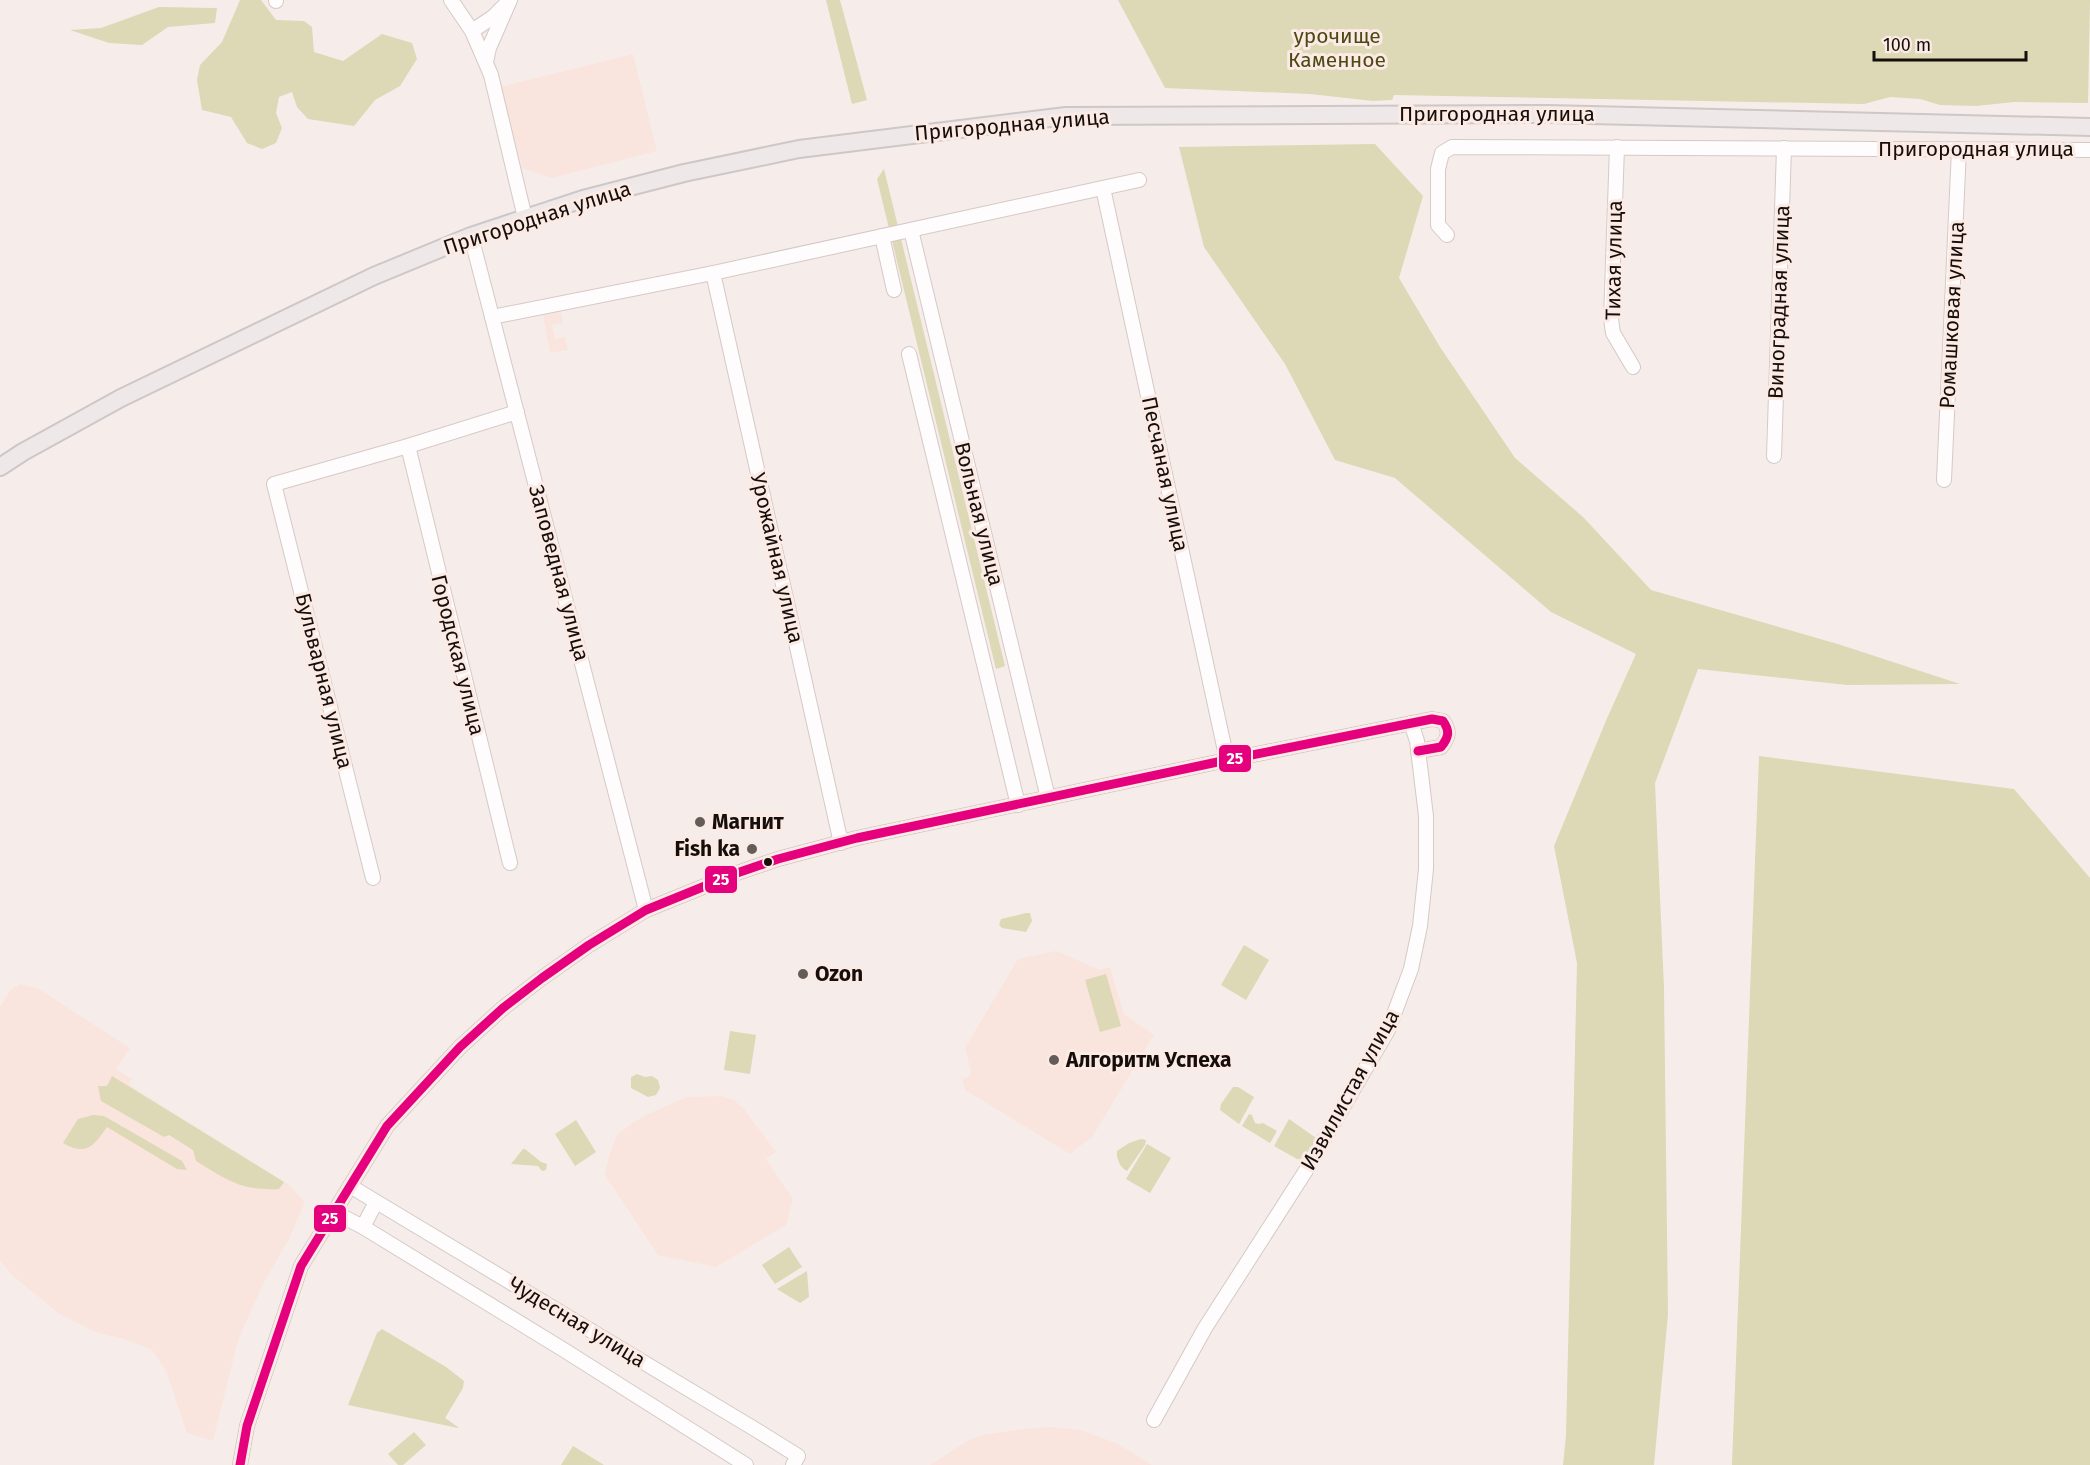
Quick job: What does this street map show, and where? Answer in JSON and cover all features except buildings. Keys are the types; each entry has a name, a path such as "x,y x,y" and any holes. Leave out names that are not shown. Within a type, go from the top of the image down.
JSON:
{"main road":[{"name":"Пригородная улица","path":"0,466 121,398 374,276 471,236 583,199 684,173 799,149 1066,116 1548,114 2090,127"}],"street":[{"path":"451,0 472,31 491,75 525,218"},
{"path":"472,31 493,17 510,0"},
{"path":"486,62 489,48 510,0"},
{"name":"Пригородная улица","path":"1447,235 1438,225 1438,169 1442,153 1452,147 2090,150"},
{"name":"Тихая улица","path":"1617,147 1611,319 1613,333 1633,367"},
{"name":"Виноградная улица","path":"1774,456 1784,148"},
{"name":"Ромашковая улица","path":"1944,480 1959,149"},
{"path":"492,317 713,273 1139,180"},
{"name":"Песчаная улица","path":"1103,188 1227,760"},
{"name":"Вольная улица","path":"911,230 1048,798"},
{"name":"Заповедная улица","path":"471,236 646,910"},
{"path":"882,237 894,290"},
{"name":"Урожайная улица","path":"713,273 841,843"},
{"name":"Вольная улица","path":"909,354 1018,805"},
{"path":"408,446 517,412"},
{"name":"Бульварная улица","path":"373,878 274,484 408,446"},
{"name":"Городская улица","path":"408,446 510,863"},
{"path":"240,1465 247,1426 301,1266 387,1126 460,1047 542,978 589,945 646,910 737,873 778,859 841,843 1227,760 1432,719 1443,721 1448,729 1448,738 1441,747 1418,751"},
{"name":"Извилистая улица","path":"1154,1420 1205,1328 1305,1172 1388,1030 1411,969 1420,926 1426,869 1426,816 1418,751 1411,723"},
{"name":"Чудесная улица","path":"350,1186 758,1431 798,1456 797,1464"},
{"path":"363,1227 376,1202"},
{"name":"Чудесная улица","path":"334,1212 363,1227 564,1350 746,1465"}],"shaded area":[{"path":"633,54 657,151 552,178 522,168 500,87"},
{"path":"561,312 563,323 552,325 555,339 565,337 568,350 550,353 543,315"},
{"name":"Алгоритм Успеха","path":"1056,951 1100,970 1110,967 1124,1014 1154,1035 1092,1137 1070,1154 965,1090 962,1078 969,1077 971,1072 965,1048 1018,959"},
{"path":"20,984 39,989 130,1048 116,1069 132,1079 129,1085 288,1184 305,1202 289,1239 262,1286 238,1341 213,1441 187,1433 166,1371 152,1350 124,1339 95,1332 58,1313 14,1277 0,1261 0,1007 10,990"},
{"path":"721,1096 734,1100 744,1109 776,1152 766,1159 793,1199 786,1225 716,1267 658,1255 605,1175 617,1135 631,1124 687,1097"},
{"path":"1052,1427 1080,1430 1116,1443 1152,1465 930,1465 969,1440 982,1435"}],"green space":[{"path":"240,0 261,0 276,20 304,21 312,27 314,52 343,61 382,34 412,43 417,59 400,86 375,100 354,126 308,119 297,107 292,92 279,97 276,113 282,128 276,143 262,149 247,143 231,117 202,110 197,80 200,65 222,42"},
{"path":"826,0 840,0 867,100 852,104"},
{"name":"урочище Каменное","path":"1118,0 2090,0 2088,103 2014,102 1976,106 1940,105 1920,99 1890,97 1864,104 1394,95 1392,100 1373,101 1310,94 1165,88"},
{"path":"159,7 217,8 215,23 168,27 142,45 109,43 70,30 101,28"},
{"path":"1375,144 1423,196 1399,278 1440,347 1515,458 1583,517 1651,590 1841,645 1960,684 1847,685 1698,669 1655,783 1664,988 1668,1314 1654,1465 1563,1465 1566,1435 1577,963 1554,846 1636,654 1551,612 1395,478 1335,460 1285,364 1204,247 1179,147"},
{"path":"884,169 1005,666 996,669 877,179"},
{"path":"1759,756 2014,789 2090,878 2090,1465 1732,1465"},
{"path":"1030,913 1032,921 1026,932 1002,928 999,925 1001,919"},
{"path":"1244,945 1269,960 1246,1000 1221,985"},
{"path":"1106,974 1121,1026 1100,1032 1085,980"},
{"path":"730,1031 756,1035 750,1074 724,1070"},
{"path":"637,1074 645,1077 652,1076 658,1080 660,1088 656,1095 648,1097 631,1088 631,1077"},
{"path":"112,1076 284,1182 279,1189 254,1188 235,1183 207,1168 196,1161 193,1150 169,1135 164,1137 101,1101 98,1086 107,1086"},
{"path":"1233,1087 1238,1087 1254,1097 1239,1124 1220,1110 1221,1104"},
{"path":"1249,1114 1252,1115 1255,1123 1263,1123 1277,1131 1270,1143 1242,1126"},
{"path":"93,1115 104,1116 182,1161 187,1170 177,1169 107,1127 94,1144 84,1149 63,1143 78,1119"},
{"path":"1289,1119 1316,1138 1305,1160 1297,1159 1274,1146"},
{"path":"576,1120 596,1152 575,1166 555,1134"},
{"path":"1141,1139 1146,1140 1145,1145 1127,1171 1119,1162 1117,1151"},
{"path":"1147,1144 1171,1158 1150,1193 1126,1179"},
{"path":"523,1149 547,1164 546,1170 542,1171 538,1166 511,1164"},
{"path":"789,1247 802,1267 775,1284 762,1265"},
{"path":"807,1271 809,1297 800,1303 777,1289"},
{"path":"382,1329 446,1367 464,1381 463,1388 445,1418 458,1428 348,1405 377,1333"},
{"path":"414,1432 426,1445 403,1465 398,1465 388,1454"},
{"path":"573,1446 604,1465 561,1465"}],"transit line":[{"name":"25","path":"240,1465 247,1426 301,1266 387,1126 460,1047 503,1008 589,945 646,910 778,859 857,838 1432,719 1443,721 1448,734 1441,747 1418,751"}],"place":[{"name":"Магнит","path":"700,822"},
{"name":"Fish ka","path":"752,849"},
{"name":"Ozon","path":"803,974"},
{"name":"Алгоритм Успеха","path":"1054,1060"}]}
